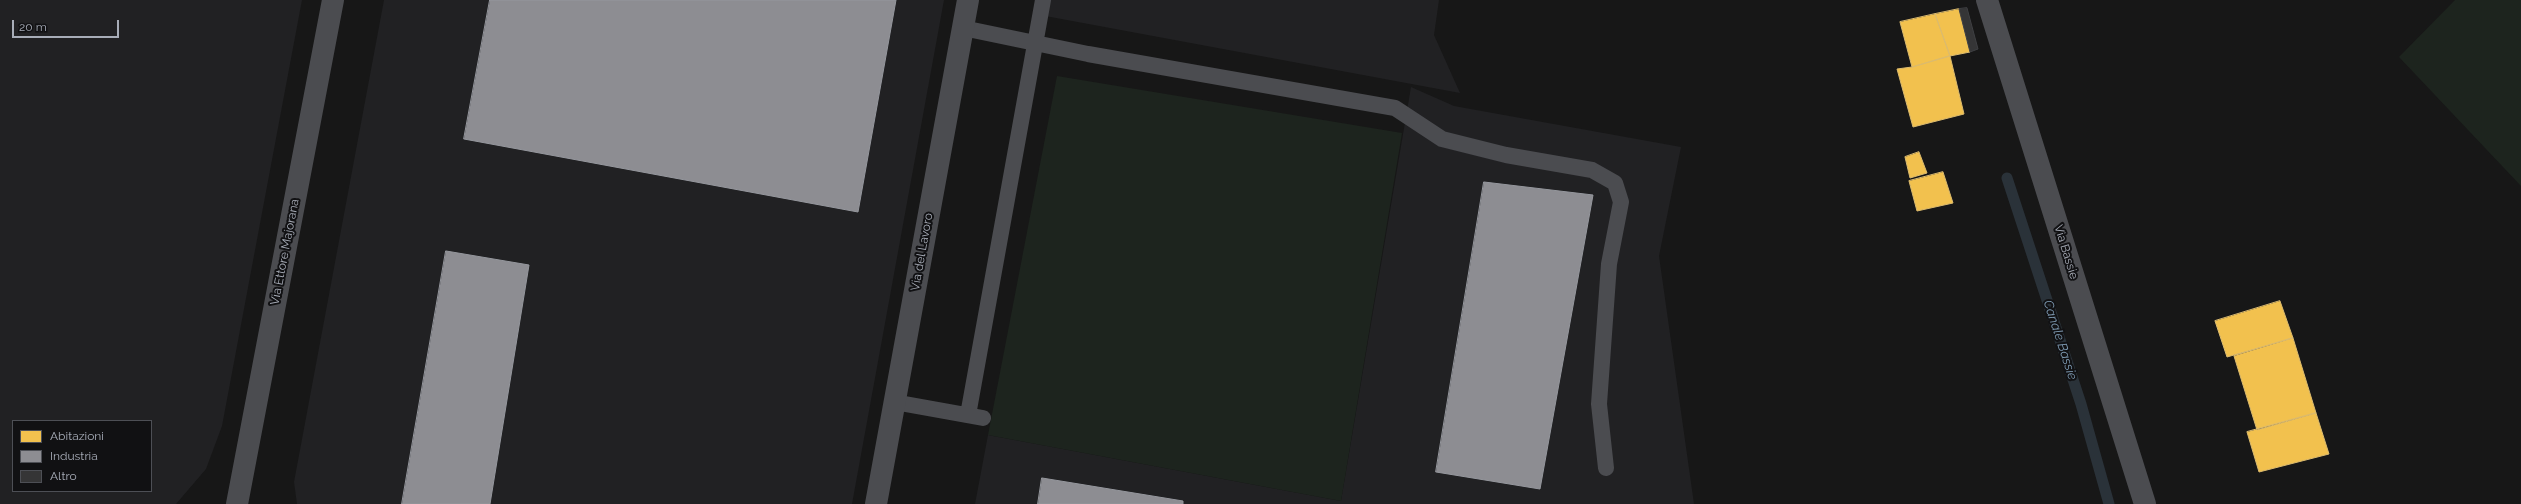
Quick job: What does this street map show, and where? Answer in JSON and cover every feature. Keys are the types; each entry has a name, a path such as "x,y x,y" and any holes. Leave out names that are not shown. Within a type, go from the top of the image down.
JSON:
{"street":[{"name":"Via Ettore Majorana","path":"237,504 333,0"},
{"name":"Via del Lavoro","path":"876,504 968,0"},
{"name":"Via Bassie","path":"1987,0 2145,504"}],"lane":[{"path":"894,402 975,416 1043,0"},
{"path":"963,28 1036,41 1088,54 1395,108 1442,139 1506,155 1592,170 1615,182 1621,202 1609,264 1599,404 1606,468"}],"shaded area":[{"path":"0,0 302,0 222,426 206,469 176,504 0,504"},
{"path":"384,0 944,0 852,504 297,504 294,482"},
{"path":"1043,0 1439,0 1434,35 1460,93 1040,15"},
{"path":"2455,0 2521,0 2521,186 2399,57"},
{"path":"1057,76 1402,133 1341,501 988,435"},
{"path":"1411,87 1454,106 1681,147 1659,256 1694,504 975,504 988,435 1341,501"}],"building: Abitazioni":[{"path":"1959,9 1970,52 1950,56 1935,14"},
{"path":"1935,14 1950,56 1912,67 1900,22"},
{"path":"1950,56 1964,114 1913,127 1897,69 1912,67"},
{"path":"1919,152 1927,173 1910,178 1905,157"},
{"path":"1943,172 1953,203 1917,211 1909,181"},
{"path":"2280,301 2293,338 2227,357 2215,321"},
{"path":"2293,338 2316,413 2257,430 2234,356"},
{"path":"2316,413 2329,454 2259,472 2247,432"}],"building: Industria":[{"path":"490,0 896,0 858,212 464,139"},
{"path":"1484,182 1593,195 1540,489 1436,472"},
{"path":"446,251 529,265 490,504 402,504"},
{"path":"1042,478 1183,501 1183,504 1038,504"}],"building: Altro":[{"path":"1967,8 1978,49 1970,52 1959,9"}],"waterway":[{"name":"Canale Bassie","path":"2007,178 2081,404 2109,504"}]}
